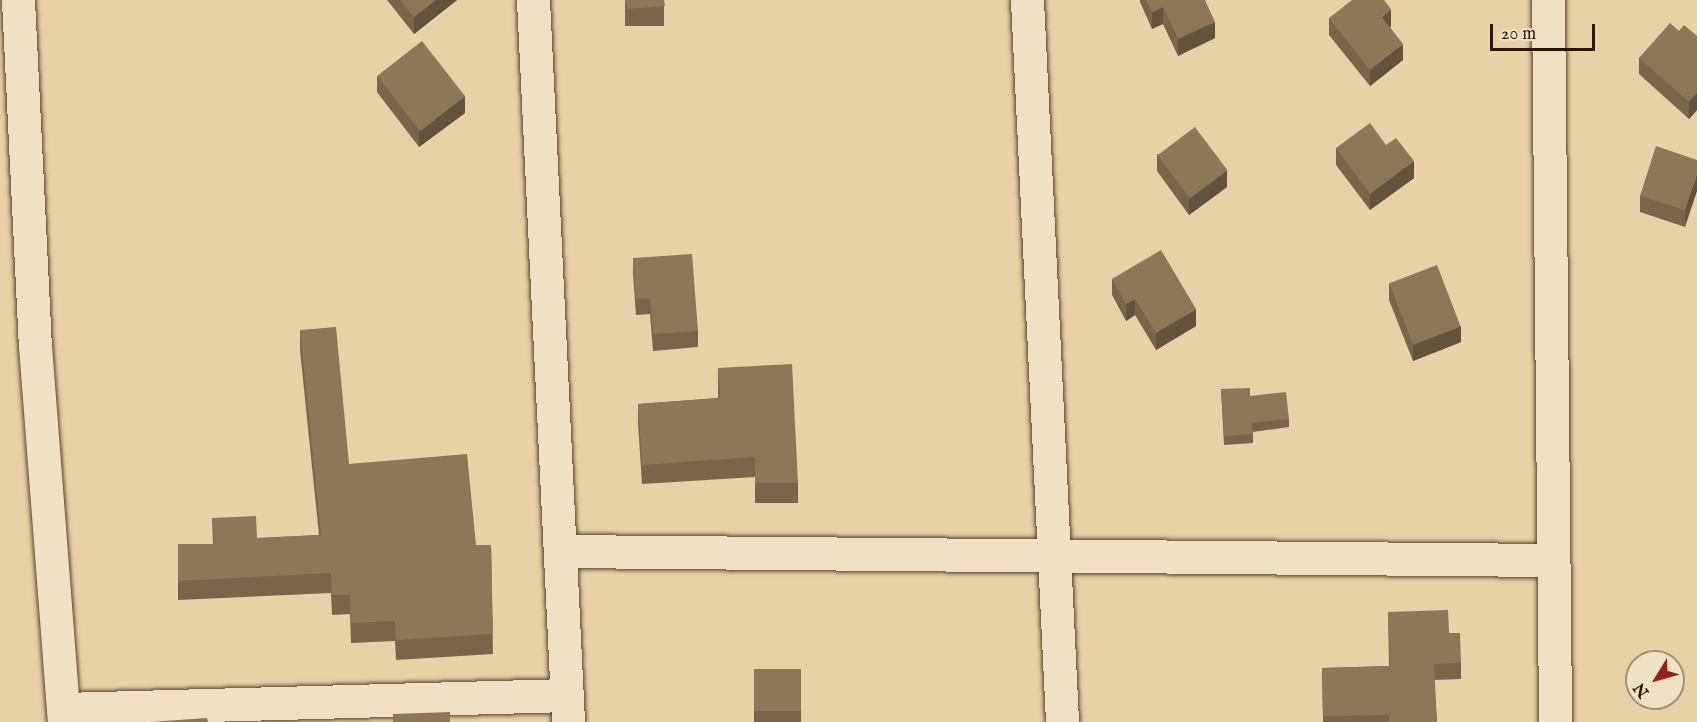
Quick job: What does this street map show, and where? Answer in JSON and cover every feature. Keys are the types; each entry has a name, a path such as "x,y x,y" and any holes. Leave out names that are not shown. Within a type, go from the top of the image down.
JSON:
{"street":[{"path":"18,0 35,346 64,715 567,708 533,0"},
{"path":"1027,0 1052,556 1062,722"},
{"path":"1548,0 1555,722"},
{"path":"560,551 1553,560"}],"building":[{"path":"400,0 436,0 414,17"},
{"path":"626,0 664,0 665,6 627,9"},
{"path":"1146,0 1205,0 1215,22 1178,39 1163,7 1152,13"},
{"path":"1352,0 1384,0 1391,9 1382,17 1403,44 1370,70 1329,18"},
{"path":"1670,23 1679,31 1684,25 1697,36 1697,93 1689,102 1639,58"},
{"path":"422,41 465,96 420,131 377,76"},
{"path":"1370,123 1386,145 1396,138 1414,161 1370,194 1336,148"},
{"path":"1195,127 1227,170 1190,198 1157,155"},
{"path":"1656,146 1697,160 1697,174 1685,210 1640,196"},
{"path":"1161,250 1196,309 1156,333 1135,299 1126,304 1112,279"},
{"path":"692,254 698,331 653,334 650,298 636,299 633,258"},
{"path":"1437,265 1461,327 1413,345 1389,283"},
{"path":"336,327 349,464 467,454 476,545 491,545 493,634 396,640 395,621 351,623 350,595 332,595 331,573 178,581 178,544 214,544 212,518 256,516 257,538 321,535 300,330"},
{"path":"792,364 798,483 755,483 755,457 642,465 638,404 720,398 718,368"},
{"path":"1250,388 1250,396 1286,392 1289,419 1252,423 1253,434 1224,436 1221,389"},
{"path":"1448,610 1449,633 1460,633 1461,663 1434,664 1437,722 1389,722 1389,715 1323,716 1322,668 1390,666 1388,612"},
{"path":"754,669 801,669 801,711 754,711"},
{"path":"450,712 450,722 393,722 393,714"},
{"path":"207,718 208,722 150,722"}]}
